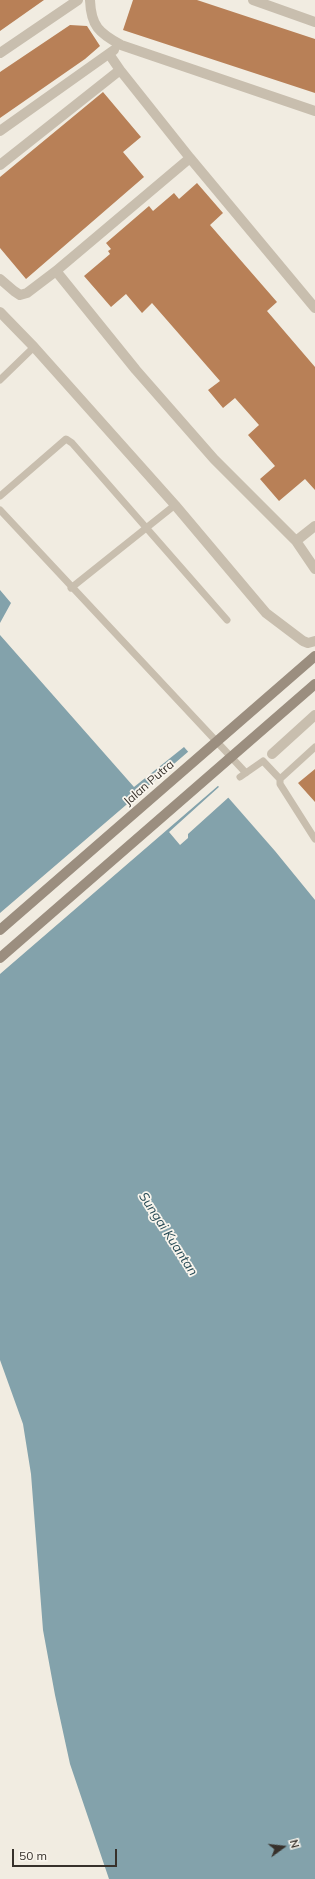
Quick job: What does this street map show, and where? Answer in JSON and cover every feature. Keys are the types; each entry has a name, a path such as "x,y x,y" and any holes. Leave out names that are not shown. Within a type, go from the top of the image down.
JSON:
{"main road":[{"name":"Jalan Putra","path":"0,930 315,657"},
{"path":"0,958 315,684"}],"street":[{"path":"0,53 78,0"},
{"path":"90,0 90,11 95,26 106,37 121,45 315,111"},
{"path":"253,0 315,22"},
{"path":"0,131 121,45"},
{"path":"110,54 120,70 190,158 315,308"},
{"path":"0,165 120,70"},
{"path":"0,278 20,295 27,293 56,271 190,158"},
{"path":"56,271 136,370 214,459 296,541 315,569"},
{"path":"0,312 34,347 175,505 266,612 303,641 308,643 315,641 315,657"},
{"path":"296,541 315,526"},
{"path":"272,754 315,715"}],"lane":[{"path":"0,380 34,347"},
{"path":"0,496 66,439 72,443 227,620"},
{"path":"71,588 175,505"},
{"path":"0,510 243,775 272,754"},
{"path":"280,779 315,747"},
{"path":"263,761 280,779 280,784 315,839"}],"water":[{"path":"0,590 11,603 0,623"},
{"name":"Sungai Kuantan","path":"0,635 134,787 184,747 275,851 315,900 315,1879 109,1879 70,1764 43,1630 31,1474 23,1424 0,1360"}],"pier":[{"path":"189,751 219,785 0,974 0,913"},
{"path":"220,786 229,797 188,834 188,838 180,845 169,832"}],"building":[{"path":"0,0 44,0 0,31"},
{"path":"133,0 197,0 315,39 315,93 123,30"},
{"path":"70,25 87,26 100,46 85,59 0,118 0,72"},
{"path":"103,92 141,137 123,152 144,177 26,279 0,248 0,177"},
{"path":"197,183 223,213 210,225 277,302 267,311 315,367 315,490 305,479 279,501 260,479 275,466 248,435 259,425 235,398 223,408 208,390 220,381 152,303 142,313 126,294 111,307 84,276 110,254 108,251 111,249 106,243 149,206 153,211 174,193 179,199"},
{"path":"315,769 315,802 298,783"}]}
